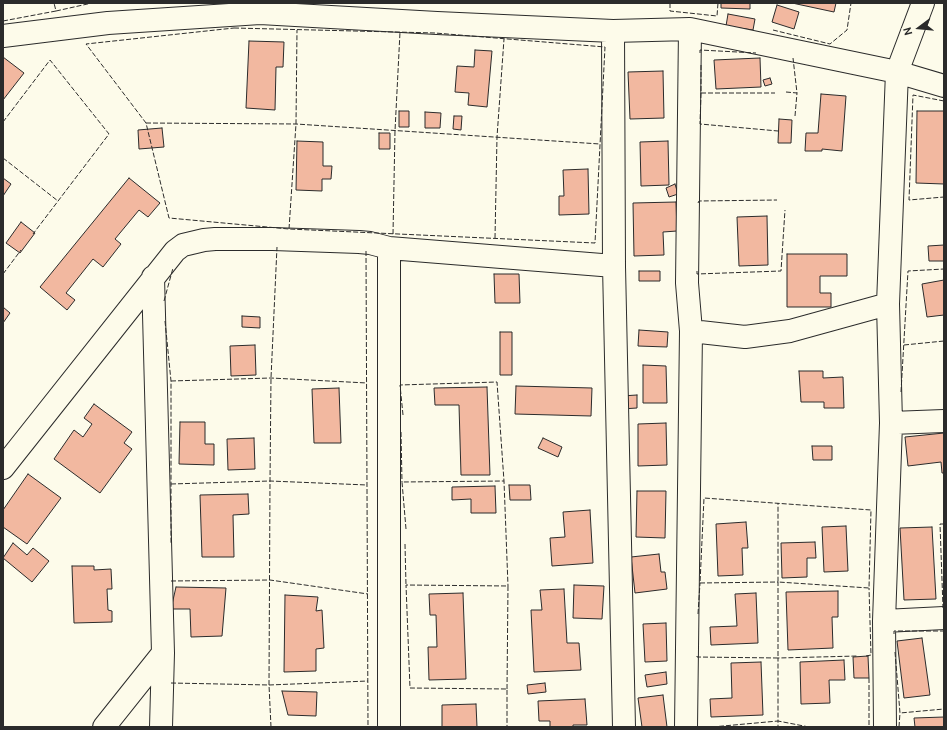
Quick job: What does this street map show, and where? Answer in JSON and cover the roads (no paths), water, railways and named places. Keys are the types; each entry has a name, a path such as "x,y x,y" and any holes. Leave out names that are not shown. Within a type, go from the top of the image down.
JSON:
{"street":[{"path":"885,727 884,621 891,424 888,304 897,72 923,3"},
{"path":"3,36 108,23 260,13 444,24 613,31 690,29 897,72 944,86"},
{"path":"686,727 691,331 687,283 690,29"},
{"path":"613,31 614,266 624,727"},
{"path":"3,468 154,277 178,248 183,245 204,240 281,239 359,242 389,248 614,266"},
{"path":"389,248 389,727"},
{"path":"154,277 163,653 161,727"},
{"path":"691,331 745,337 790,331 888,304"},
{"path":"891,424 944,421"},
{"path":"884,621 944,618"},
{"path":"104,727 163,653"}]}
